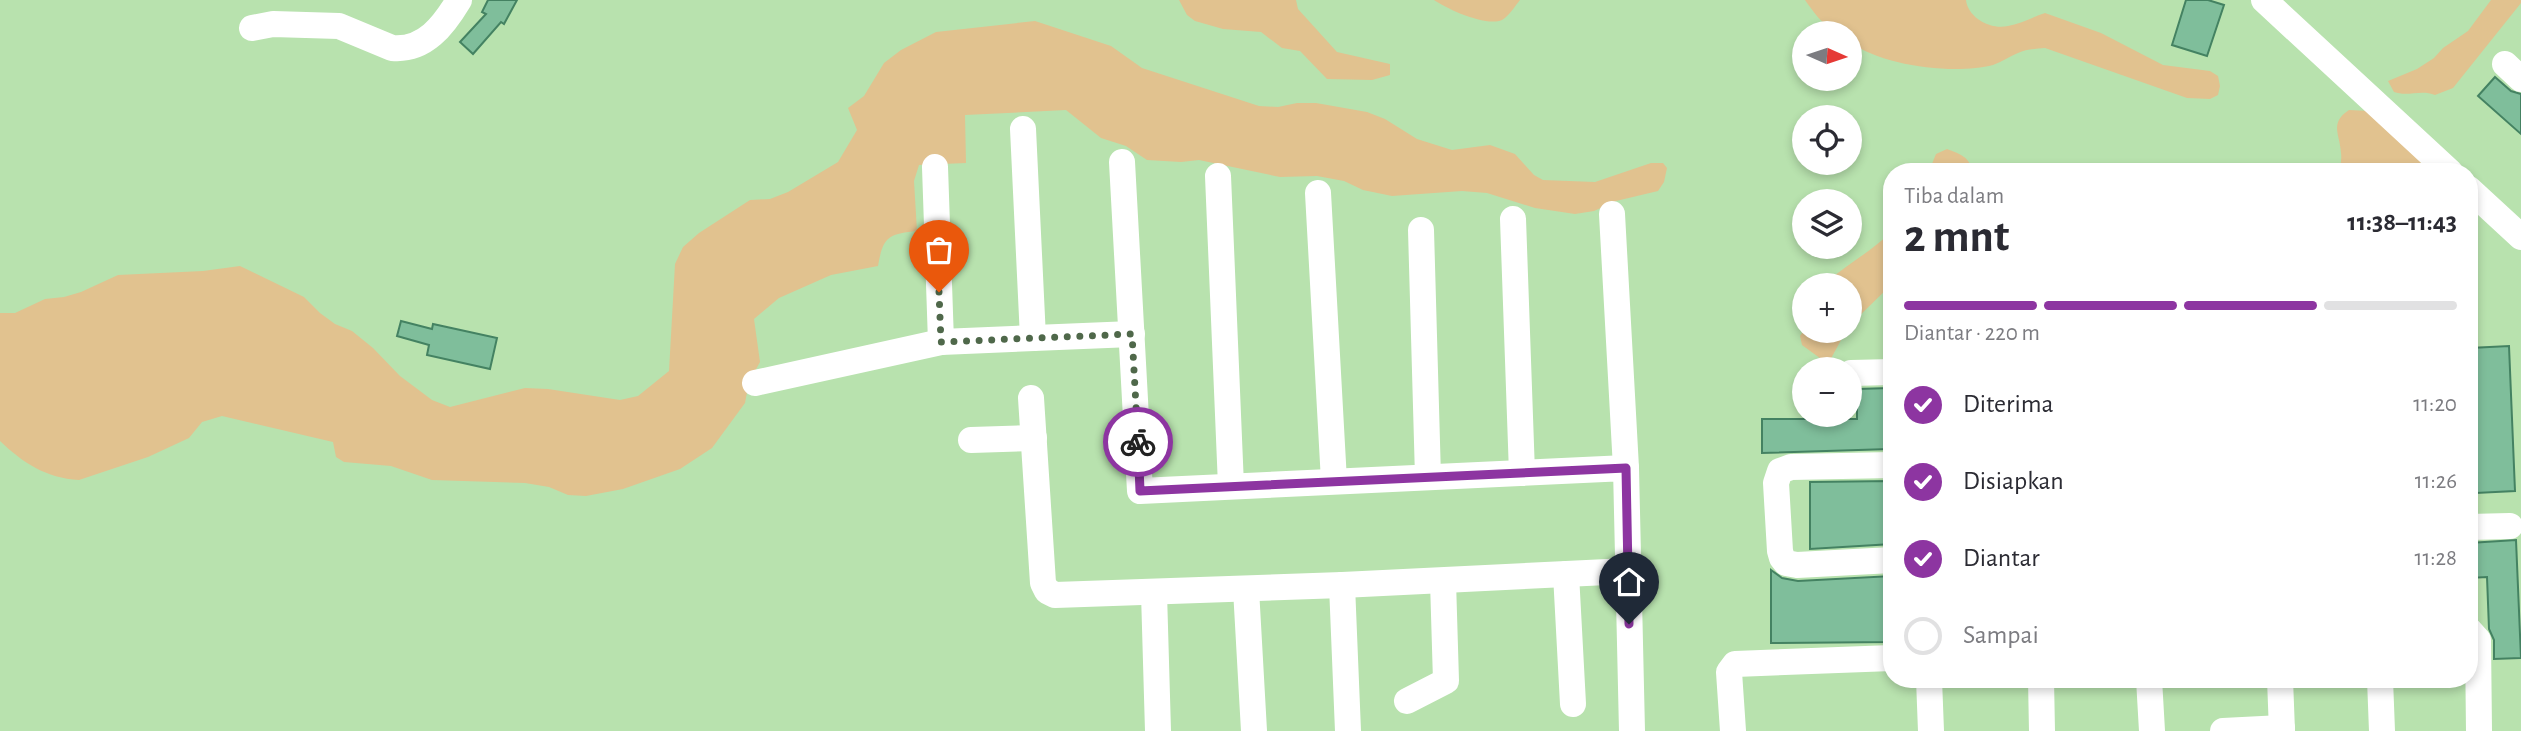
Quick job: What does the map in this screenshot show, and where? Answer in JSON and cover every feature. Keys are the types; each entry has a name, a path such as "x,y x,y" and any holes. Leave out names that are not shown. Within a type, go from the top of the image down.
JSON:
{"street":[{"path":"252,28 282,23 339,26 392,48 400,48 432,36 442,27 459,0"},
{"path":"2264,0 2344,72 2437,163"},
{"path":"1023,129 1033,338"},
{"path":"1122,162 1140,491 1626,468"},
{"path":"934,167 941,342"},
{"path":"1218,176 1231,486"},
{"path":"1318,194 1334,481"},
{"path":"2478,197 2521,237"},
{"path":"1612,214 1626,468 1632,731"},
{"path":"1513,219 1522,472"},
{"path":"1421,230 1428,477"},
{"path":"755,383 941,342 1132,334"},
{"path":"1862,373 1883,372"},
{"path":"1031,398 1043,583 1047,591 1055,595 1443,581 1628,571"},
{"path":"971,440 1034,438"},
{"path":"1883,465 1791,467 1780,471 1776,483 1780,551 1786,563 1797,565 1883,560"},
{"path":"2478,527 2510,526"},
{"path":"1566,574 1573,704"},
{"path":"1407,701 1446,681 1443,581"},
{"path":"1342,585 1348,731"},
{"path":"1246,589 1254,731"},
{"path":"1154,593 1158,731"},
{"path":"2478,639 2479,731"},
{"path":"1733,731 1729,672 1735,664 1883,659"},
{"path":"1929,688 1931,731"},
{"path":"2041,688 2042,731"},
{"path":"2149,688 2151,731"},
{"path":"2223,731 2282,730 2280,688"},
{"path":"2380,688 2382,731"}],"shaded area":[{"path":"1179,0 1296,0 1298,9 1337,52 1390,64 1390,75 1372,80 1327,79 1300,51 1282,48 1261,32 1223,29 1195,21 1187,15"},
{"path":"1434,0 1520,0 1505,18 1495,22 1467,16"},
{"path":"1805,0 1966,0 1971,12 1981,21 2001,27 2045,13 2101,33 2163,65 2210,71 2218,76 2220,86 2218,95 2210,99 2187,98 2045,48 2024,51 1993,65 1977,68 1919,66 1880,57 1862,49 1862,21 1822,21"},
{"path":"2491,0 2521,0 2521,3 2453,88 2435,95 2394,92 2388,81 2417,69 2434,58 2443,48 2468,31"},
{"path":"1035,21 1111,46 1142,68 1259,106 1316,103 1367,112 1385,119 1417,139 1452,150 1490,145 1515,154 1534,175 1543,180 1595,182 1651,163 1663,163 1667,168 1664,182 1658,191 1616,201 1594,211 1575,214 1535,208 1487,193 1462,191 1392,196 1363,190 1344,181 1317,176 1280,177 1199,160 1147,160 1126,146 1101,138 1066,110 965,115 966,163 919,165 914,181 917,231 888,239 882,249 878,266 831,275 779,298 754,319 760,362 749,382 745,403 712,448 680,469 623,489 586,496 568,495 549,487 525,483 432,480 391,466 344,462 336,457 333,442 222,416 202,422 189,438 148,457 79,480 46,473 17,456 0,441 0,313 15,313 45,299 81,292 118,275 203,271 240,266 304,297 320,313 335,324 352,331 373,348 400,376 432,400 450,407 525,388 620,400 638,396 669,371 675,264 683,247 699,233 750,200 770,199 788,192 838,162 857,130 848,108 864,96 884,63 901,50 936,32"},
{"path":"2349,110 2369,111 2423,160 2421,163 2340,163 2337,124"},
{"path":"1947,149 1960,154 1969,163 1932,163 1936,154"},
{"path":"1883,239 1883,293 1862,313 1862,273 1837,273 1857,259 1862,259 1862,255"},
{"path":"1839,343 1832,357 1818,357 1802,345"}],"building":[{"path":"488,0 517,0 504,24 501,22 473,54 460,42 486,14 482,12"},
{"path":"2186,0 2208,0 2224,5 2207,56 2172,45"},
{"path":"2495,77 2511,91 2521,94 2521,134 2478,96"},
{"path":"401,321 432,329 433,324 497,338 490,369 427,355 429,345 397,336"},
{"path":"2509,346 2515,491 2478,493 2478,348"},
{"path":"1883,388 1883,449 1762,453 1762,419 1792,419 1792,427 1862,427 1862,389"},
{"path":"1883,481 1883,545 1810,549 1810,482"},
{"path":"2516,540 2521,658 2494,659 2494,640 2489,629 2487,577 2478,578 2478,542"},
{"path":"1771,570 1782,578 1798,581 1883,576 1883,642 1771,643"}],"way so far":[{"path":"939,292 941,342 1132,334 1138,442"}],"route":[{"path":"1138,442 1140,491 1626,468 1629,624"}]}
